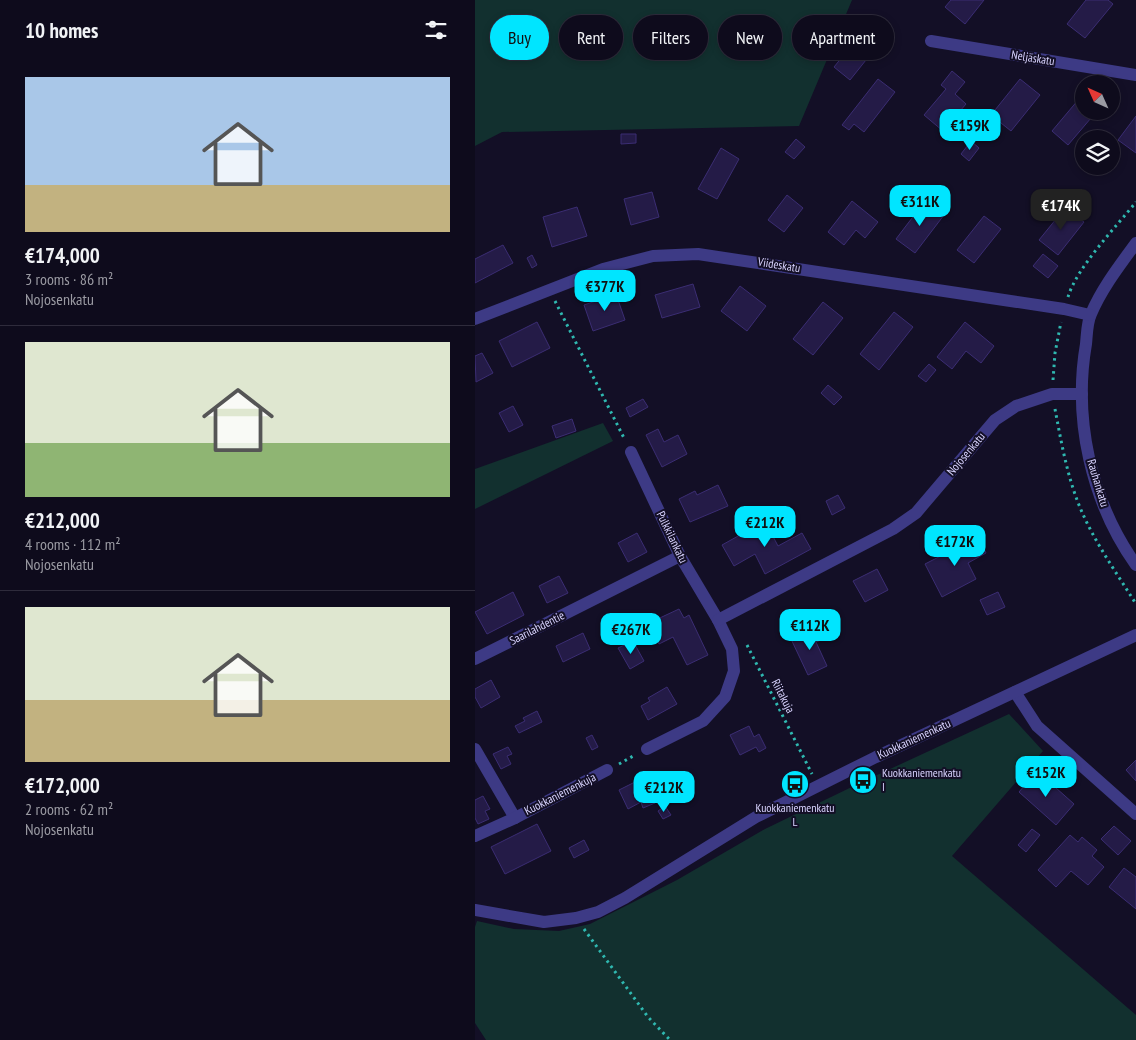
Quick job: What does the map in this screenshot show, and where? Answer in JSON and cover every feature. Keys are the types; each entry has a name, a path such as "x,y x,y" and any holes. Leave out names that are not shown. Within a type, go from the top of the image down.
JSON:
{"street":[{"name":"Neljäskatu","path":"931,41 1136,75"},
{"path":"1082,394 1084,356 1090,315 1110,279 1136,243"},
{"name":"Viideskatu","path":"475,319 603,269 653,256 698,254 1064,309 1090,315"},
{"name":"Nojosenkatu","path":"718,620 893,529 916,513 995,420 1016,406 1053,394 1082,394"},
{"name":"Rauhankatu","path":"1082,394 1091,466 1100,498 1113,527 1136,565"},
{"name":"Pulkkilankatu","path":"631,452 680,556 718,620"},
{"name":"Saarilahdentie","path":"475,659 680,556"},
{"path":"647,749 703,721 725,697 734,671 732,649 718,620"},
{"name":"Kuokkaniemenkatu","path":"475,910 545,922 576,918 598,912 625,898 756,817 875,757 1136,635"},
{"path":"1015,692 1037,726 1136,814"},
{"path":"475,749 515,818"},
{"name":"Kuokkaniemenkuja","path":"475,836 515,818 607,770"}],"path":[{"path":"549,290 631,452"},
{"name":"Riitakuja","path":"744,640 819,786"},
{"name":"Kuokkaniemenkuja","path":"607,770 647,749"},
{"path":"576,918 649,1017 670,1040"}],"green space":[{"path":"475,0 852,0 846,15 792,15 792,60 827,60 799,126 502,132 475,146"},
{"path":"603,423 613,441 475,509 475,469"},
{"path":"1009,714 1043,751 952,856 1136,1015 1136,1040 486,1040 475,1023 475,927 477,921 514,929 559,931 590,924 677,880 765,829"}],"building":[{"path":"951,0 984,0 965,24 945,7"},
{"path":"1086,0 1108,0 1113,4 1085,38 1067,24"},
{"path":"840,60 866,60 850,80 834,67"},
{"path":"952,71 965,82 955,94 966,104 943,131 924,115 946,89 941,85"},
{"path":"878,79 895,92 864,132 854,124 849,130 842,125"},
{"path":"1020,79 1040,95 1011,131 991,115"},
{"path":"1075,104 1075,120 1089,120 1081,130 1075,130 1075,137 1068,145 1052,131"},
{"path":"1136,116 1136,153 1120,141 1120,137"},
{"path":"621,134 636,134 636,143 621,144"},
{"path":"796,139 805,147 794,159 785,152"},
{"path":"971,141 979,148 969,161 961,154"},
{"path":"721,148 739,159 717,199 698,189"},
{"path":"652,192 659,217 631,225 624,199"},
{"path":"787,195 803,208 784,232 768,220"},
{"path":"852,201 878,222 865,238 856,230 844,245 828,232"},
{"path":"925,201 944,215 915,253 896,239"},
{"path":"577,207 587,236 552,247 543,217"},
{"path":"1065,208 1084,222 1058,255 1039,240"},
{"path":"984,216 1001,229 974,263 957,250"},
{"path":"503,245 513,263 475,283 475,259"},
{"path":"1043,254 1058,266 1048,278 1033,266"},
{"path":"532,255 537,265 532,268 527,258"},
{"path":"693,284 700,307 662,318 655,295"},
{"path":"740,286 766,306 747,331 721,311"},
{"path":"616,294 625,320 593,331 584,305"},
{"path":"823,302 843,318 813,355 793,339"},
{"path":"894,312 913,327 879,370 860,354"},
{"path":"537,322 550,348 512,367 499,341"},
{"path":"965,322 994,346 981,363 966,351 952,369 937,357"},
{"path":"482,353 493,373 476,382 475,356"},
{"path":"929,364 936,370 926,382 918,376"},
{"path":"828,385 842,397 834,405 821,393"},
{"path":"643,399 648,407 630,417 626,408"},
{"path":"513,406 523,425 509,432 499,413"},
{"path":"572,419 576,431 556,438 552,426"},
{"path":"658,429 664,442 678,435 687,454 662,467 646,435"},
{"path":"718,485 728,506 690,522 679,499 695,491 697,495"},
{"path":"838,495 845,508 832,515 826,501"},
{"path":"765,521 778,546 802,533 811,549 765,574 755,554 734,566 722,545"},
{"path":"637,533 647,552 628,562 618,543"},
{"path":"978,537 986,553 968,563 976,579 942,597 925,564"},
{"path":"877,569 888,590 865,602 853,581"},
{"path":"559,576 568,593 547,603 539,586"},
{"path":"513,592 524,615 487,634 475,612"},
{"path":"998,592 1005,607 987,615 980,600"},
{"path":"679,609 684,618 689,615 708,655 687,665 673,637 659,644 649,623"},
{"path":"815,627 821,640 816,642 827,666 808,675 791,639"},
{"path":"583,633 590,649 563,662 556,646"},
{"path":"633,641 644,661 630,669 618,648"},
{"path":"491,680 500,697 481,708 475,697 475,689"},
{"path":"667,687 677,704 648,720 641,706 650,701 648,698"},
{"path":"537,711 542,722 519,733 515,726 525,721 523,718"},
{"path":"749,726 754,737 759,734 766,748 759,752 756,747 740,755 730,735"},
{"path":"592,735 598,747 592,750 586,738"},
{"path":"508,747 512,754 507,756 511,764 501,769 493,754"},
{"path":"1136,760 1136,781 1126,770"},
{"path":"1037,771 1074,804 1056,825 1019,792"},
{"path":"639,780 645,793 650,791 655,803 643,808 641,802 628,809 619,790"},
{"path":"483,796 490,809 485,811 489,819 478,824 475,818 475,800"},
{"path":"665,806 671,815 663,819 658,811"},
{"path":"537,824 551,851 505,874 491,847"},
{"path":"1114,826 1131,841 1118,855 1101,839"},
{"path":"1032,829 1040,835 1026,852 1018,845"},
{"path":"1070,835 1078,842 1082,837 1097,850 1092,856 1104,867 1088,885 1071,871 1056,887 1038,870"},
{"path":"584,840 589,850 574,858 569,848"},
{"path":"1124,868 1136,877 1136,909 1109,887"}],"place":[{"name":"Kuokkaniemenkatu I","path":"863,780"},
{"name":"Kuokkaniemenkatu L","path":"795,784"}]}
